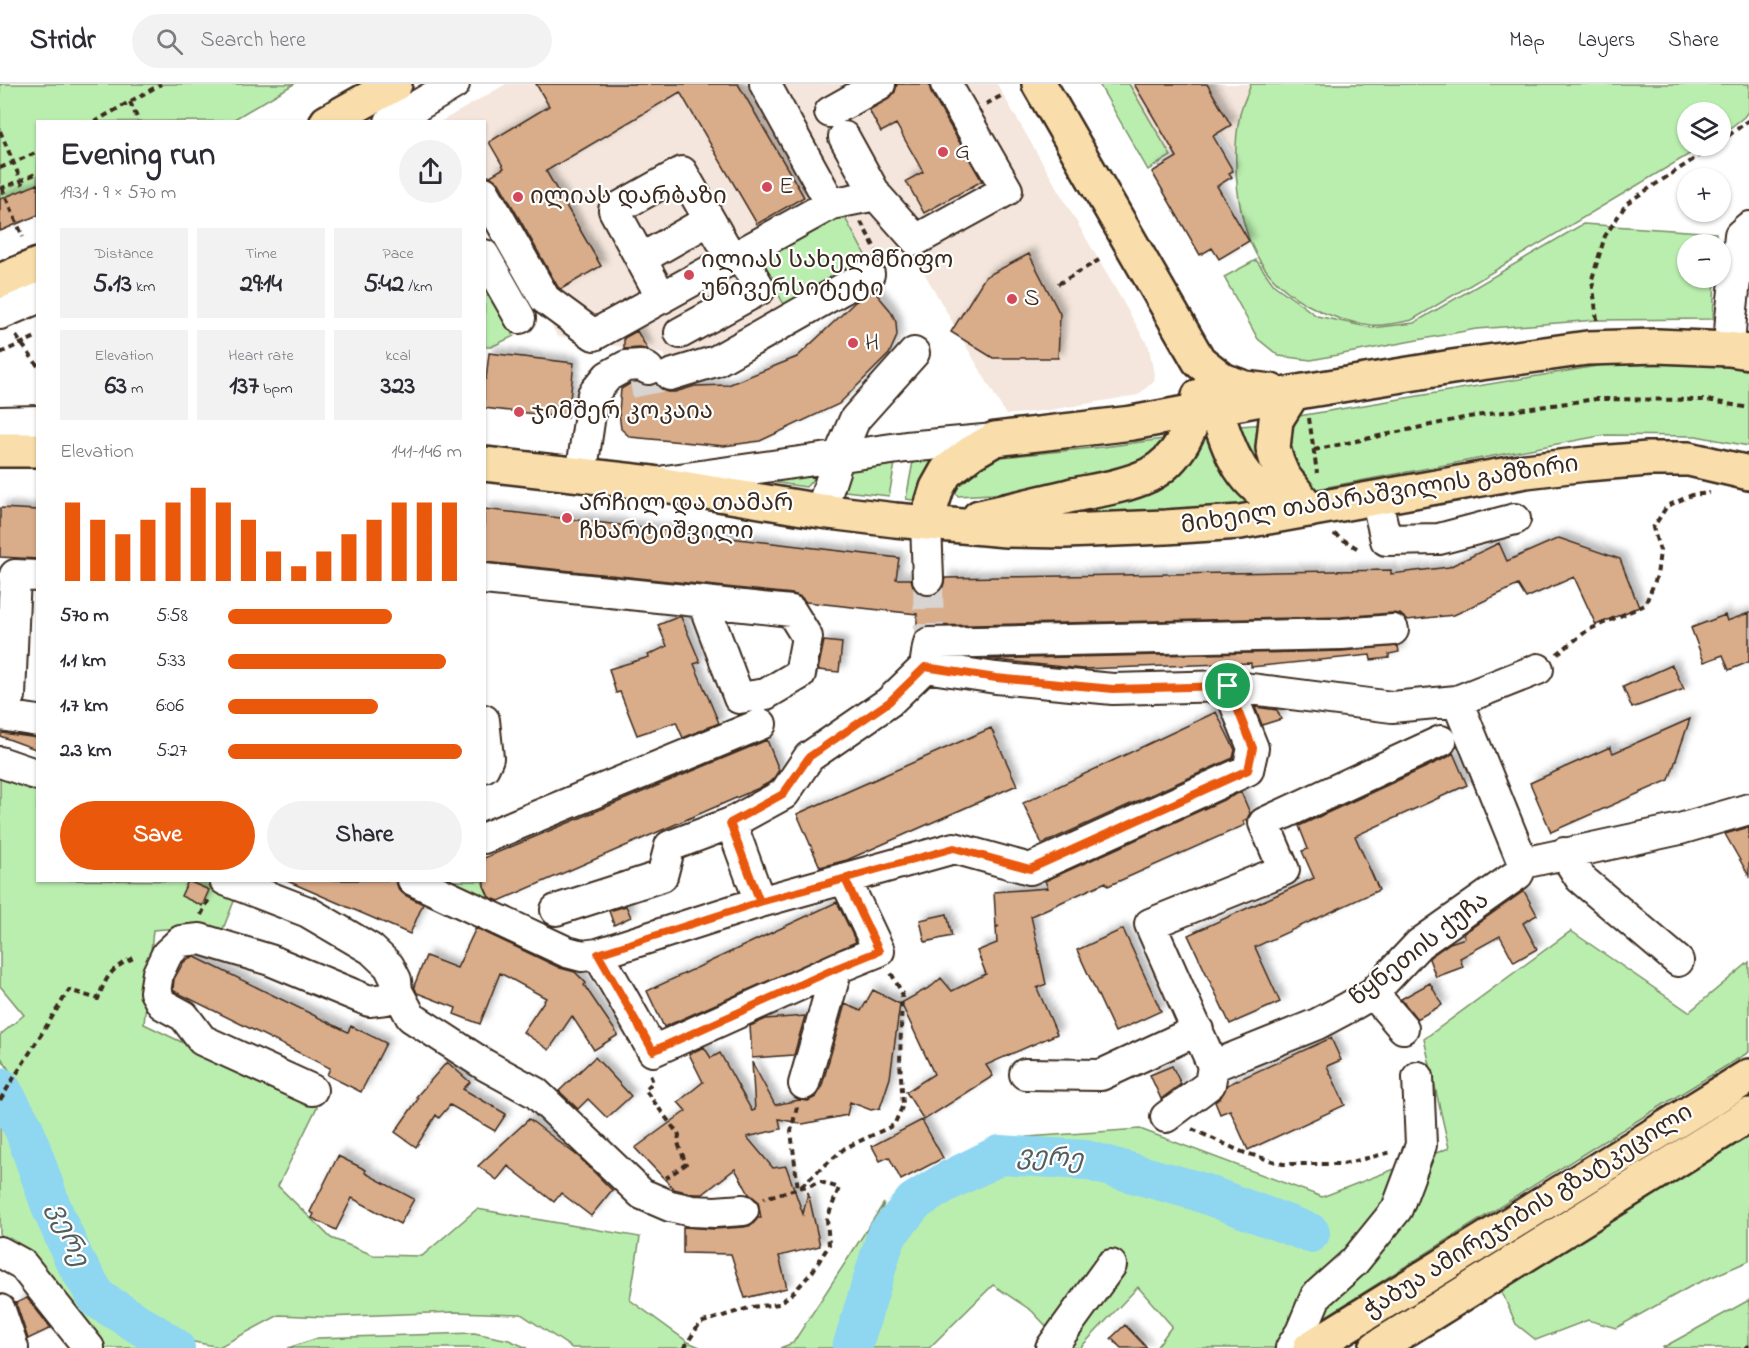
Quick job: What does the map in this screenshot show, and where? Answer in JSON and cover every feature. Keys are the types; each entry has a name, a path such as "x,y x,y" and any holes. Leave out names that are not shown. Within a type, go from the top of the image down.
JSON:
{"main road":[{"path":"1039,84 1199,361 1223,380 1301,404"},
{"path":"338,120 407,107"},
{"path":"0,281 30,251"},
{"path":"1206,409 1164,464 1149,474 1125,484 937,524 937,488 946,472 995,439 1132,423 1206,409 1301,404 1452,367 1587,348 1657,346 1739,351"},
{"path":"1199,361 1206,409 1249,479 1265,494 1318,519"},
{"path":"1132,423 1167,408 1179,399 1190,388 1196,377 1199,361"},
{"path":"1301,404 1276,420 1273,448 1276,462 1283,476 1318,519"},
{"path":"0,450 36,450"},
{"name":"მიხეილ თამარაშვილის გამზირი","path":"486,464 652,483 821,511 937,524 1065,531 1318,519 1376,497 1526,471 1648,459 1689,459 1749,473"},
{"name":"ჭაბუა ამირეჯიბის გზატკეცილი","path":"1310,1348 1749,1076"},
{"name":"ჭაბუა ამირეჯიბის გზატკეცილი","path":"1377,1348 1749,1115"}],"street":[{"path":"407,107 454,84"},
{"path":"765,84 831,204"},
{"path":"880,84 837,125 876,195 916,240 1007,190 946,84"},
{"path":"662,298 614,210 682,172 709,220 760,290 680,333"},
{"path":"486,196 545,299 594,335 831,204 876,195"},
{"path":"641,259 709,220"},
{"path":"1739,351 1731,318 1740,235 1749,227"},
{"path":"486,258 520,318"},
{"path":"590,477 593,394 608,376 626,366 641,365 649,376 716,361 869,274"},
{"path":"7,324 36,300"},
{"path":"821,511 839,456 855,419 914,353"},
{"path":"0,422 36,421"},
{"name":"მიხეილ თამარაშვილის გამზირი","path":"652,483 839,456 995,439"},
{"path":"1376,497 1386,540 1438,539 1515,519"},
{"path":"928,579 937,524"},
{"path":"0,696 10,696 15,575 36,576"},
{"path":"486,579 702,602"},
{"path":"928,648 1341,634 1393,630"},
{"path":"928,648 996,678 1113,689 1228,686 1392,707 1457,702 1538,669"},
{"path":"556,910 662,876 670,846 730,823 783,794 809,757 889,702 928,648"},
{"path":"419,882 567,952 582,956 598,954 760,902 954,848 1030,869 1248,770 1253,748 1228,686"},
{"path":"1457,702 1523,863 1680,829 1749,809"},
{"path":"0,716 36,720"},
{"path":"486,837 761,724"},
{"path":"486,739 488,758 486,762"},
{"path":"1166,1117 1210,1084 1213,1066 1150,924 1284,870 1264,822 1441,741"},
{"path":"0,762 36,775"},
{"path":"730,823 760,902"},
{"path":"1564,853 1580,878 1678,961"},
{"name":"წყნეთის ქუჩა","path":"1213,1066 1317,1024 1373,993 1419,944 1518,874 1523,863"},
{"path":"598,954 653,1051 879,951 845,879"},
{"path":"218,889 308,912 371,949 388,966 396,980 396,991 411,1017 485,1065 536,1093 642,1194 670,1206 692,1211 743,1210"},
{"path":"312,1090 202,1040 184,1016 162,1005 155,992 158,973 167,954 181,942 200,939 270,960 369,1001 386,999 396,991"},
{"path":"804,1084 837,968"},
{"path":"1373,993 1403,1028"},
{"path":"1025,1074 1101,1075 1198,1030"},
{"path":"1292,1348 1316,1296 1354,1263 1397,1209 1421,1146 1418,1077"},
{"path":"0,1252 22,1264 89,1348"},
{"path":"1051,1348 1111,1264"},
{"path":"0,1310 13,1348"}],"path":[{"path":"98,120 161,84"},
{"path":"994,100 1004,95"},
{"path":"130,102 138,120"},
{"path":"1731,134 1749,120"},
{"path":"0,131 1,138 25,190"},
{"path":"0,168 36,153"},
{"path":"1597,320 1592,279 1605,236 1627,203 1699,156"},
{"path":"30,251 1,188 36,174"},
{"path":"1058,284 1099,260"},
{"path":"7,324 36,364"},
{"path":"0,353 36,337"},
{"path":"1314,450 1468,417 1596,399 1707,400 1749,408"},
{"path":"1301,404 1314,450 1318,477"},
{"path":"1538,669 1588,630 1645,605 1657,576 1660,551 1653,528 1667,506 1692,495 1716,493"},
{"path":"1318,519 1360,550"},
{"path":"196,924 218,889"},
{"path":"798,1189 845,1148 894,1125 903,1106 900,1062 902,993 879,951"},
{"path":"0,1101 69,990 98,999 105,979"},
{"path":"653,1082 645,1090 679,1135 678,1143 686,1164 662,1182"},
{"path":"798,1189 790,1131 804,1084"},
{"path":"1166,1117 1242,1152 1283,1164 1343,1164 1421,1146"},
{"path":"684,1348 700,1323 752,1306 778,1304 795,1291 813,1270 829,1245 827,1219 839,1188 821,1182 763,1199 743,1210"},
{"path":"1745,1348 1749,1345"}],"shaded area":[{"name":"ილიას სახელმწიფო უნივერსიტეტი","path":"506,84 997,84 1149,347 1155,380 1138,395 1006,415 908,245 672,372 663,354 557,336 486,207 486,120 443,120"},
{"path":"1129,84 1251,84 1240,112 1235,157 1220,132 1177,157 1171,156"}],"green space":[{"path":"0,84 294,84 233,120 36,120 36,215 0,231"},
{"path":"1099,84 1129,84 1171,156 1148,170"},
{"path":"1251,84 1749,84 1749,110 1731,127 1731,102 1677,102 1677,156 1686,156 1412,320 1386,325 1355,323 1308,305 1281,286 1260,261 1245,228 1238,189 1236,150 1242,106"},
{"path":"843,214 870,264 786,308 759,259"},
{"path":"1583,224 1716,233 1677,234 1677,288 1715,288 1713,319 1596,320 1476,329 1311,360 1279,356 1258,339 1224,277 1256,260 1274,285 1317,316 1372,328 1414,323"},
{"path":"486,286 514,336 491,347 486,347"},
{"path":"1705,364 1749,369 1749,446 1696,436 1605,435 1311,490 1303,484 1288,447 1292,429 1299,416 1603,365"},
{"path":"1267,424 1260,450 1262,470 1248,449 1239,426"},
{"path":"1205,435 1221,463 1254,506 995,519 1185,457"},
{"path":"1171,438 1163,448 1113,478 992,494 958,496 954,491 961,474 991,458"},
{"path":"952,452 920,501 906,499 914,456"},
{"path":"896,458 889,496 845,491 847,465"},
{"path":"824,468 806,487 735,477"},
{"path":"0,762 36,775 36,882 242,882 221,934 193,927 153,930 144,1024 317,1107 278,1186 331,1238 373,1255 422,1256 477,1209 640,1237 630,1300 688,1342 702,1348 572,1348 521,1314 455,1312 326,1317 279,1315 219,1347 179,1339 142,1315 102,1282 74,1232 53,1158 34,1109 0,1056 0,1035 24,1015 0,986"},
{"path":"446,882 482,882 492,904"},
{"path":"1571,931 1689,1012 1749,962 1749,1052 1276,1348 1156,1348 1172,1326 1138,1287 1080,1348 1067,1348 1032,1311 993,1285 929,1348 869,1348 897,1254 927,1210 1009,1164 1085,1173 1307,1244 1313,1222 1101,1151 1027,1137 1140,1129 1322,1197 1449,1148 1424,1039"},
{"path":"0,1116 19,1147 42,1218 85,1300 154,1348 89,1348 0,1252"},
{"path":"1749,1133 1749,1261 1693,1285 1616,1328 1588,1320 1536,1340 1516,1324 1501,1290"},
{"path":"884,1203 835,1348 780,1348 793,1343"},
{"path":"1749,1300 1749,1348 1662,1348"},
{"path":"474,1333 509,1340 527,1348 288,1348 318,1338"}],"building":[{"name":"E","path":"536,84 738,84 804,197 757,224 680,92 546,171 601,266 561,289 499,183 490,176 504,168 489,142 549,106"},
{"name":"G","path":"897,84 929,84 931,93 982,181 924,213 906,181 923,172 896,124 881,132 869,110 889,99 895,92"},
{"path":"1134,84 1207,84 1231,125 1213,136 1233,171 1229,173 1232,177 1217,186 1249,241 1219,259 1212,248 1200,255 1152,172 1177,157"},
{"path":"36,185 36,216 0,231 0,199"},
{"name":"S","path":"1029,254 1060,314 1058,358 993,358 951,332 985,277"},
{"path":"874,291 890,310 896,322 897,336 889,354 839,404 760,441 724,446 630,437 621,429 619,412 621,389 631,383 647,386 656,384 667,392 695,386 728,385 797,357 855,302"},
{"path":"637,331 648,350 624,349 624,338"},
{"path":"489,353 574,363 568,418 486,408"},
{"path":"0,508 36,510 36,559 0,557"},
{"path":"486,509 899,558 896,579 911,579 914,589 928,596 938,593 943,587 945,578 1391,570 1391,574 1449,567 1499,543 1507,561 1559,538 1620,559 1639,607 1596,625 1574,577 1526,598 1518,585 1454,615 1407,620 1400,614 1392,613 1341,617 929,626 917,631 917,614 806,602 793,594 486,562"},
{"path":"1749,613 1749,662 1729,670 1723,655 1704,662 1691,628 1725,615 1727,621"},
{"path":"681,617 700,662 694,664 719,723 683,738 676,722 637,735 620,692 616,693 609,669 649,657 648,655 667,646 658,625"},
{"path":"824,641 842,643 839,672 818,670"},
{"path":"1398,646 1399,652 1389,654 1389,658 1371,660 1370,655 1251,667 1251,663 1082,669 986,659 1342,651"},
{"path":"1672,665 1684,689 1632,708 1623,687"},
{"path":"1255,707 1277,710 1281,719 1262,725"},
{"path":"1216,712 1235,750 1233,758 1042,844 1023,803"},
{"path":"1690,719 1669,780 1551,832 1530,783 1610,747 1613,753"},
{"path":"991,728 1017,785 847,860 820,867 797,814"},
{"path":"2,733 36,738 36,749 0,736"},
{"path":"767,740 779,770 772,781 759,788 499,901 489,897 484,886 486,857"},
{"path":"1453,753 1467,785 1355,836 1379,890 1255,947 1280,1002 1230,1024 1188,935 1314,878 1302,851 1308,849 1299,826"},
{"path":"1241,792 1250,813 1243,821 1245,825 1108,886 1106,882 1031,916 1046,984 1037,988 1057,1034 986,1065 993,1076 924,1120 906,1092 934,1074 901,1003 932,986 941,978 952,991 986,974 977,951 997,943 996,928 999,926 996,927 994,892 1048,888 1045,881"},
{"path":"1749,827 1749,876 1725,834"},
{"path":"188,882 209,890 202,906 181,896"},
{"path":"290,882 396,882 399,890 405,895 423,904 410,934"},
{"path":"1524,891 1537,915 1523,923 1537,949 1514,962 1500,936 1460,958 1463,967 1436,977 1430,957 1450,943 1465,938 1463,934"},
{"path":"837,902 856,942 664,1027 647,991"},
{"path":"626,906 631,917 614,925 609,911"},
{"path":"947,914 952,936 925,942 920,920"},
{"path":"476,928 560,968 575,972 586,983 584,985 618,1035 594,1050 572,1016 549,1050 523,1032 546,998 500,973 480,1024 454,1014 456,1008 417,993 414,986 426,956 457,968"},
{"path":"1123,929 1161,1011 1115,1032 1077,950"},
{"path":"195,957 348,1032 351,1026 386,1043 361,1092 327,1075 330,1068 174,991 174,979 183,963"},
{"path":"1430,983 1442,1005 1417,1019 1401,999"},
{"path":"873,990 900,1004 890,1078 880,1108 871,1110 850,1102 847,1115 803,1124 779,1119 781,1129 747,1137 773,1168 786,1166 803,1214 808,1192 820,1246 779,1256 787,1288 745,1298 731,1254 683,1253 683,1227 714,1229 744,1227 752,1225 758,1218 761,1218 758,1201 749,1194 735,1169 703,1194 694,1194 674,1189 635,1148 686,1111 678,1102 703,1082 689,1054 704,1047 711,1058 720,1053 752,1111 755,1110 752,1062 775,1105 799,1100 808,1101 816,1097 821,1089 845,1004 861,1011"},
{"path":"805,1016 794,1055 752,1058 750,1026 766,1019"},
{"path":"1331,1038 1341,1060 1327,1066 1345,1105 1248,1150 1230,1110 1220,1114 1215,1102 1221,1097 1227,1085"},
{"path":"595,1057 631,1096 607,1118 588,1099 578,1109 559,1091"},
{"path":"447,1062 470,1082 463,1089 506,1114 495,1131 450,1105 439,1118 436,1115 416,1147 395,1132 418,1099 416,1097"},
{"path":"1172,1066 1181,1084 1161,1099 1150,1075"},
{"path":"529,1119 579,1157 612,1190 591,1216 561,1193 554,1202 508,1166 497,1180 478,1166"},
{"path":"922,1120 943,1158 901,1180 889,1157 880,1161 872,1146"},
{"path":"338,1156 414,1199 400,1224 352,1198 336,1230 312,1218 314,1214 310,1212"},
{"path":"27,1298 51,1328 28,1339 16,1303"},
{"path":"1125,1325 1147,1348 1121,1348 1111,1338"}],"waterway":[{"name":"ვერე","path":"0,1087 24,1129 52,1209 75,1261 98,1299 175,1348"},
{"name":"ვერე","path":"852,1348 886,1236 914,1202 946,1182 1000,1155 1086,1160 1197,1191 1310,1233"}],"tunnel":[{"path":"630,383 670,375"},
{"path":"928,579 929,635"}],"place":[{"name":"G","path":"943,152"},
{"name":"E","path":"767,187"},
{"name":"ილიას დარბაზი","path":"518,197"},
{"name":"ილიას სახელმწიფო უნივერსიტეტი","path":"689,275"},
{"name":"S","path":"1012,299"},
{"name":"H","path":"853,343"},
{"name":"ჯიმშერ კოკაია","path":"519,412"},
{"name":"არჩილ და თამარ ჩხარტიშვილი","path":"567,518"}],"route":[{"path":"1228,686 1113,689 996,678 925,667 889,702 809,757 783,794 730,823 760,902 845,879 879,951 653,1051 598,954 760,902 954,848 1030,869 1248,770 1253,748 1228,686"}]}
